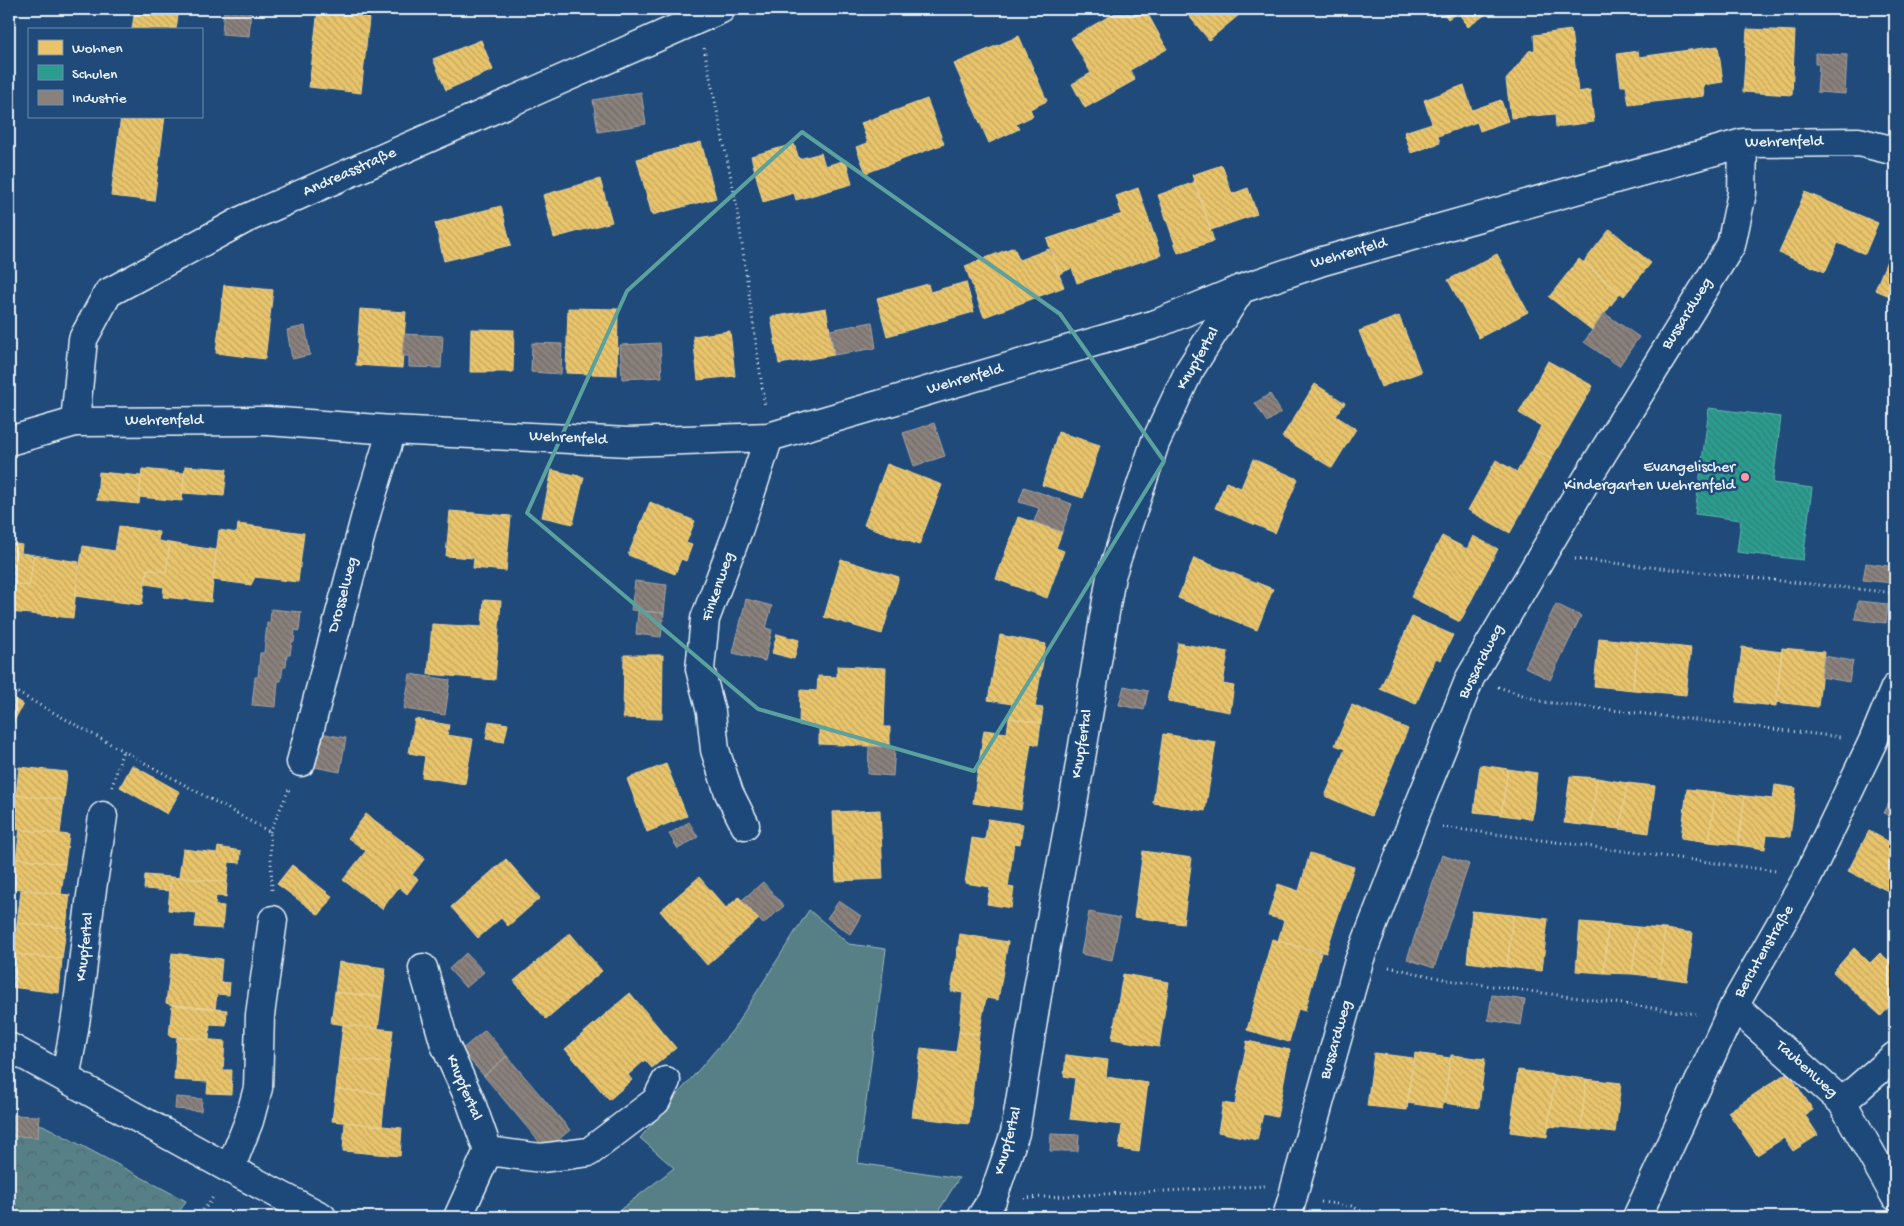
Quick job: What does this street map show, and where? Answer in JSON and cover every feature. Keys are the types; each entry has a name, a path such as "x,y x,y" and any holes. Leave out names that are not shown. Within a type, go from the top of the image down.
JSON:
{"street":[{"name":"Andreasstraße","path":"75,422 83,339 108,293 245,219 709,14"},
{"name":"Wehrenfeld","path":"9,441 75,422 267,421 392,430 628,442 769,437 1156,324 1241,289 1323,261 1742,143 1859,142 1895,151"},
{"name":"Bussardweg","path":"1292,1200 1359,960 1470,678 1541,555 1730,245 1742,193 1742,143"},
{"name":"Knupfertal","path":"986,1208 1015,1134 1038,984 1078,776 1111,576 1155,443 1189,371 1241,289"},
{"name":"Drosselweg","path":"301,762 365,520 392,430"},
{"name":"Finkenweg","path":"745,825 729,793 715,750 711,712 700,669 705,619 739,528 769,437"},
{"name":"Berchtenstraße","path":"1636,1217 1734,1006 1808,876 1873,741 1895,688"},
{"name":"Knupfertal","path":"65,1077 82,985 90,902 103,816"},
{"path":"230,1169 249,1121 258,1088 260,1014 273,920"},
{"name":"Knupfertal","path":"423,968 445,1045 470,1100 488,1150"},
{"name":"Taubenweg","path":"1734,1006 1842,1102 1895,1196"},
{"path":"9,1046 230,1169 322,1217"},
{"path":"1842,1102 1895,1056"},
{"path":"458,1217 488,1150 541,1158 589,1152 656,1101 666,1081"}],"path":[{"path":"709,14 769,437"},
{"path":"1541,555 1895,593"},
{"path":"1470,678 1544,702 1873,741"},
{"path":"9,688 270,832"},
{"path":"103,816 123,750"},
{"path":"273,920 270,832 301,762"},
{"path":"1412,823 1808,876"},
{"path":"1359,960 1448,980 1693,1015 1734,1006"},
{"path":"986,1208 1292,1200 1351,1206 1373,1217"}],"highlighted area":[{"path":"802,132 1060,314 1164,461 974,771 758,709 527,513 627,291"}],"green space":[{"path":"809,910 849,944 886,949 858,1163 959,1178 935,1217 611,1217 674,1168 640,1138 732,1031"},
{"path":"9,1121 43,1125 186,1201 180,1211 168,1217 9,1217"}],"building: Wohnen":[{"path":"135,9 179,9 176,28 132,28"},
{"path":"318,9 370,9 361,93 309,87"},
{"path":"1122,9 1145,9 1167,49 1130,70 1135,80 1085,108 1072,84 1091,73 1071,38"},
{"path":"1183,9 1246,9 1209,40"},
{"path":"1441,9 1487,9 1489,12 1468,27 1458,12 1448,19"},
{"path":"1747,29 1795,31 1792,95 1743,92"},
{"path":"1571,30 1578,92 1590,90 1594,122 1556,127 1555,114 1511,118 1506,80 1529,51 1535,50 1534,35"},
{"path":"1019,36 1047,101 1030,109 1033,116 1016,124 1019,129 989,143 954,64"},
{"path":"481,40 493,70 446,90 433,59"},
{"path":"1718,46 1723,82 1703,85 1704,96 1629,105 1626,86 1621,86 1617,54 1638,51 1639,57"},
{"path":"1464,85 1472,110 1501,100 1508,121 1480,131 1477,122 1438,136 1440,143 1411,153 1404,132 1432,123 1424,100"},
{"path":"927,99 944,144 866,173 856,147 868,143 861,123"},
{"path":"121,118 165,118 154,201 111,196"},
{"path":"701,142 716,198 652,215 637,159"},
{"path":"794,144 799,159 821,153 825,166 846,160 852,184 796,200 794,193 763,202 751,156"},
{"path":"1222,165 1232,194 1248,188 1257,214 1211,230 1192,175"},
{"path":"600,179 612,222 554,238 543,195"},
{"path":"1195,182 1214,241 1178,253 1158,195"},
{"path":"1138,188 1161,255 1077,283 1072,268 1059,274 1047,239 1122,214 1116,196"},
{"path":"1805,192 1878,223 1865,254 1838,243 1825,272 1779,253"},
{"path":"501,206 511,245 444,261 435,223"},
{"path":"1610,229 1651,263 1624,296 1583,263"},
{"path":"1893,246 1895,248 1895,298 1875,290"},
{"path":"1014,247 1019,260 1049,249 1064,287 984,317 965,266"},
{"path":"1497,254 1528,312 1479,338 1448,280"},
{"path":"1579,259 1621,292 1592,330 1549,297"},
{"path":"966,282 974,312 887,336 877,298 928,284 930,292"},
{"path":"224,285 273,290 265,359 216,353"},
{"path":"568,308 618,309 617,375 566,373"},
{"path":"826,308 834,355 779,364 771,317"},
{"path":"360,309 406,312 402,368 356,365"},
{"path":"1399,316 1421,372 1381,387 1359,331"},
{"path":"471,329 514,330 513,372 470,372"},
{"path":"730,331 735,376 698,380 693,336"},
{"path":"1548,361 1593,386 1551,459 1531,447 1541,426 1519,413"},
{"path":"1315,384 1345,403 1336,416 1356,429 1332,468 1282,437"},
{"path":"1058,432 1100,445 1083,498 1042,485"},
{"path":"1531,447 1551,459 1510,533 1468,510 1496,460 1517,472"},
{"path":"1253,459 1298,479 1275,533 1215,508 1226,482 1241,488"},
{"path":"887,464 942,485 919,545 864,525"},
{"path":"185,466 227,469 224,496 183,493"},
{"path":"142,469 184,473 182,501 139,497"},
{"path":"552,470 584,477 573,524 542,517"},
{"path":"99,472 141,476 139,504 97,500"},
{"path":"650,502 695,521 686,543 692,545 686,561 681,559 675,574 628,555"},
{"path":"450,511 511,516 506,571 473,568 474,558 446,556"},
{"path":"1018,517 1062,532 1056,548 1064,551 1047,598 996,579"},
{"path":"238,524 304,533 298,582 255,577 251,585 213,580 219,530 237,533"},
{"path":"119,526 159,532 158,541 170,543 166,572 147,569 142,605 75,596 83,546 115,551"},
{"path":"1442,536 1467,549 1473,536 1498,549 1460,622 1411,597"},
{"path":"9,543 22,545 21,553 34,555 29,586 10,583 9,594"},
{"path":"170,543 216,550 211,602 163,597 164,587 146,584 147,569 166,572"},
{"path":"34,555 79,562 73,618 9,612 10,583 29,586"},
{"path":"1194,558 1273,589 1257,630 1178,598"},
{"path":"841,559 899,577 882,634 824,617"},
{"path":"484,600 501,601 495,680 428,674 432,624 482,627"},
{"path":"1412,617 1453,635 1441,660 1436,658 1416,704 1380,689"},
{"path":"777,634 799,640 794,659 772,653"},
{"path":"1000,635 1046,644 1035,707 1043,708 1041,723 1009,718 1012,704 988,700"},
{"path":"1599,638 1638,642 1633,690 1594,686"},
{"path":"1638,642 1691,648 1686,695 1633,690"},
{"path":"1178,643 1228,652 1223,684 1234,686 1230,712 1168,701"},
{"path":"1742,647 1782,652 1776,706 1736,702"},
{"path":"1782,648 1824,652 1818,707 1776,702"},
{"path":"624,655 663,655 662,719 623,718"},
{"path":"837,666 886,668 884,727 890,727 890,747 819,744 819,726 799,725 800,690 817,691 818,676 837,677"},
{"path":"9,696 23,704 12,725 9,723"},
{"path":"1352,705 1408,729 1371,816 1325,796 1345,749 1335,745"},
{"path":"1009,718 1041,723 1038,745 1031,743 1021,810 973,803 984,730 1007,733"},
{"path":"415,719 449,725 447,735 473,739 465,784 422,777 425,756 409,753"},
{"path":"489,721 508,724 504,742 486,739"},
{"path":"1163,734 1216,742 1205,811 1153,803"},
{"path":"666,764 687,816 647,832 627,779"},
{"path":"132,765 180,792 167,814 120,787"},
{"path":"1480,765 1508,769 1501,815 1474,812"},
{"path":"19,767 67,772 64,800 16,795"},
{"path":"1508,769 1537,773 1532,819 1501,815"},
{"path":"1570,776 1597,778 1591,826 1564,823"},
{"path":"1597,778 1627,783 1620,829 1591,826"},
{"path":"1627,783 1655,786 1649,833 1620,829"},
{"path":"1775,785 1796,788 1790,837 1767,835 1765,849 1738,845 1745,796 1773,799"},
{"path":"1687,789 1715,792 1709,842 1681,838"},
{"path":"1715,792 1745,796 1738,845 1709,842"},
{"path":"16,795 64,800 60,834 12,829"},
{"path":"880,810 883,879 836,881 833,812"},
{"path":"366,814 425,858 412,875 418,879 407,894 399,887 382,909 343,880 366,851 348,838"},
{"path":"988,819 1023,824 1020,844 1014,843 1008,887 1014,888 1011,908 987,904 990,887 965,883 972,838 985,840"},
{"path":"20,829 69,835 65,864 16,858"},
{"path":"1869,831 1895,845 1895,881 1890,892 1848,871"},
{"path":"218,847 241,851 240,863 229,862 227,882 179,877 183,849 217,853"},
{"path":"1143,851 1192,858 1183,924 1134,917"},
{"path":"1310,853 1354,867 1326,953 1278,941 1284,920 1268,916 1278,884 1299,891"},
{"path":"16,858 65,864 61,894 13,888"},
{"path":"506,859 540,898 508,926 501,918 478,938 451,907"},
{"path":"292,865 333,897 319,915 277,884"},
{"path":"145,875 171,877 170,891 144,889"},
{"path":"171,877 227,882 226,897 216,896 215,905 224,906 222,929 195,927 197,913 168,910"},
{"path":"699,877 726,908 739,897 759,919 707,965 660,911"},
{"path":"21,890 70,895 66,928 17,923"},
{"path":"1472,911 1513,915 1507,967 1467,962"},
{"path":"1513,915 1548,919 1542,971 1507,967"},
{"path":"1580,922 1608,924 1604,973 1576,971"},
{"path":"17,923 66,928 62,959 14,954"},
{"path":"1608,924 1638,927 1632,974 1604,973"},
{"path":"1638,927 1665,929 1659,977 1632,974"},
{"path":"1665,929 1693,933 1687,981 1659,977"},
{"path":"570,933 602,971 546,1019 514,981"},
{"path":"960,934 1008,942 998,1000 986,998 979,1034 959,1032 963,993 951,991"},
{"path":"1272,939 1321,953 1305,1011 1298,1009 1289,1042 1247,1030"},
{"path":"1854,948 1870,963 1880,953 1888,960 1895,952 1895,1000 1881,1016 1833,972"},
{"path":"172,953 222,959 220,982 230,983 229,995 217,994 215,1009 166,1003"},
{"path":"14,954 62,959 59,993 10,987"},
{"path":"339,962 386,968 382,997 335,992"},
{"path":"1123,974 1169,982 1159,1047 1112,1039"},
{"path":"335,992 382,997 378,1029 331,1023"},
{"path":"630,993 676,1048 652,1068 645,1060 628,1075 632,1080 609,1100 565,1049"},
{"path":"172,1005 227,1010 226,1025 210,1024 209,1040 169,1036"},
{"path":"343,1025 393,1030 389,1063 339,1058"},
{"path":"959,1032 979,1034 969,1124 912,1117 921,1048 956,1052"},
{"path":"177,1037 225,1041 223,1070 232,1070 231,1094 207,1093 208,1082 174,1080"},
{"path":"1247,1041 1290,1050 1277,1117 1263,1114 1257,1140 1218,1132 1223,1103 1235,1105"},
{"path":"1374,1053 1413,1058 1407,1110 1367,1106"},
{"path":"1415,1053 1450,1058 1442,1108 1407,1103"},
{"path":"1066,1055 1108,1060 1106,1077 1148,1083 1139,1152 1119,1149 1122,1125 1070,1119 1075,1078 1064,1076"},
{"path":"1451,1055 1485,1059 1479,1108 1444,1103"},
{"path":"339,1058 389,1063 385,1094 336,1089"},
{"path":"1518,1070 1555,1075 1547,1137 1510,1132"},
{"path":"1788,1072 1813,1110 1805,1115 1818,1135 1793,1151 1784,1138 1757,1155 1728,1112"},
{"path":"1555,1075 1586,1079 1581,1129 1548,1126"},
{"path":"1586,1079 1621,1083 1615,1133 1581,1129"},
{"path":"336,1089 385,1094 382,1126 332,1121"},
{"path":"345,1122 402,1128 400,1156 343,1151"}],"building: Schulen":[{"path":"1709,408 1781,417 1773,483 1812,488 1803,560 1737,552 1741,520 1695,514"}],"building: Industrie":[{"path":"224,9 251,9 249,36 222,34"},
{"path":"1815,53 1847,55 1845,94 1817,92 1819,64 1815,64"},
{"path":"641,92 646,124 598,132 593,100"},
{"path":"1604,313 1639,337 1619,366 1584,342"},
{"path":"872,322 876,348 834,355 830,330"},
{"path":"305,326 310,355 292,359 287,330"},
{"path":"404,334 443,336 441,368 409,367 409,356 402,356"},
{"path":"532,343 562,344 561,374 531,372"},
{"path":"660,343 662,377 622,379 620,345"},
{"path":"1270,394 1281,412 1267,422 1255,403"},
{"path":"934,423 945,456 914,466 903,433"},
{"path":"1024,487 1072,504 1062,532 1034,522 1039,508 1019,502"},
{"path":"1866,563 1895,567 1893,583 1863,580"},
{"path":"635,581 667,585 664,613 631,610"},
{"path":"746,599 772,606 766,628 772,630 765,661 733,653"},
{"path":"1858,601 1888,604 1886,623 1855,619"},
{"path":"1556,604 1581,616 1550,680 1525,667"},
{"path":"271,609 301,612 299,631 295,630 290,655 287,655 286,667 283,667 281,681 278,681 276,707 252,705 255,677 258,677 260,653 264,653 267,623 270,623"},
{"path":"638,611 664,613 661,637 636,634"},
{"path":"1824,656 1853,661 1849,682 1821,677"},
{"path":"410,674 450,680 445,715 404,709"},
{"path":"1124,686 1148,691 1144,710 1119,705"},
{"path":"315,732 346,738 340,772 309,766"},
{"path":"869,746 895,747 893,776 868,774"},
{"path":"1895,792 1895,819 1884,813"},
{"path":"689,822 698,837 678,849 669,834"},
{"path":"1442,855 1469,864 1434,968 1407,959"},
{"path":"763,882 784,906 763,924 742,900"},
{"path":"839,901 861,916 850,934 827,918"},
{"path":"1089,912 1120,918 1112,960 1081,954"},
{"path":"466,953 484,972 466,988 449,969"},
{"path":"1492,995 1525,1000 1521,1025 1488,1020"},
{"path":"485,1030 507,1056 484,1076 461,1050"},
{"path":"507,1056 570,1130 546,1150 484,1076"},
{"path":"176,1097 202,1099 201,1111 175,1109"},
{"path":"9,1115 39,1116 38,1137 9,1136"},
{"path":"1051,1134 1079,1135 1078,1151 1050,1151"}],"place":[{"name":"Evangelischer Kindergarten Wehrenfeld","path":"1745,477"}]}
